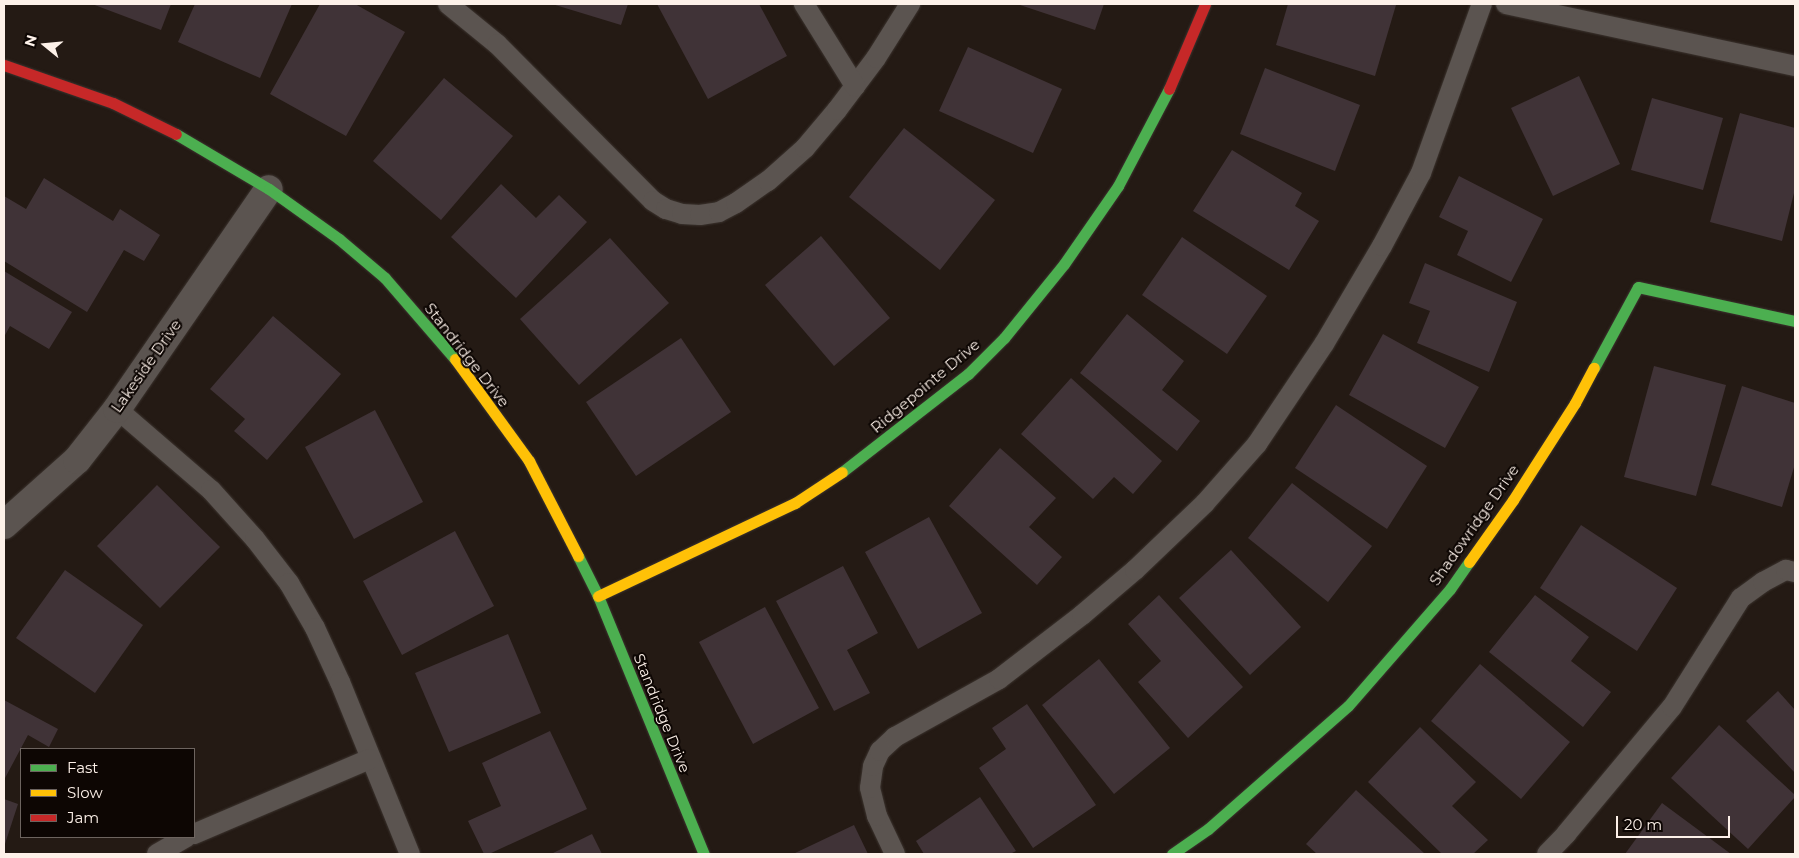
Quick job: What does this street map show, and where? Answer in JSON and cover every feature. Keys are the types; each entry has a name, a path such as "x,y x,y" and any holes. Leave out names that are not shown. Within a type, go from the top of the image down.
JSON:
{"street":[{"name":"Ridgepointe Drive","path":"598,596 795,502 850,467 968,374 1004,338 1064,264 1118,186 1169,90 1205,4"},
{"name":"Standridge Drive","path":"4,65 113,103 182,137 269,189 339,239 385,278 465,371 529,461 598,596 704,854"},
{"name":"Lakeside Drive","path":"4,525 77,460 117,409 269,189"},
{"name":"Shadowridge Drive","path":"1172,854 1208,829 1348,706 1450,589 1513,500 1575,403 1638,286 1795,321"}],"lane":[{"path":"448,4 497,44 653,201 666,209 682,214 700,215 718,212 736,203 768,181 805,148 855,86 910,4"},
{"path":"804,4 855,86"},
{"path":"895,854 877,816 870,788 873,766 880,751 895,737 999,679 1082,615 1135,570 1205,503 1257,444 1324,344 1382,246 1421,172 1482,4"},
{"path":"1506,4 1795,66"},
{"path":"117,409 211,490 255,539 289,583 315,628 340,682 410,854"},
{"path":"1547,854 1566,834 1672,707 1741,598 1763,582 1786,570 1795,572"},
{"path":"195,834 370,759"},
{"path":"157,854 185,838"}],"building":[{"path":"92,4 171,4 161,30"},
{"path":"195,4 292,4 260,78 178,42"},
{"path":"320,4 355,4 405,32 346,136 270,94"},
{"path":"552,4 628,4 621,25"},
{"path":"657,4 759,4 787,56 708,99"},
{"path":"1017,4 1104,4 1095,30"},
{"path":"1288,4 1396,5 1375,76 1276,45"},
{"path":"968,47 1062,89 1033,153 939,111"},
{"path":"1265,68 1360,105 1335,171 1240,134"},
{"path":"1579,76 1620,164 1553,196 1511,108"},
{"path":"444,78 513,136 441,220 373,161"},
{"path":"1652,98 1723,118 1703,190 1631,170"},
{"path":"1740,113 1795,128 1795,189 1782,241 1710,222"},
{"path":"904,128 995,200 940,270 849,197"},
{"path":"1232,150 1302,193 1295,206 1319,221 1289,270 1193,211"},
{"path":"1459,176 1543,219 1511,282 1457,255 1468,231 1439,217"},
{"path":"44,178 113,221 120,209 160,235 144,261 124,250 87,312 4,261 4,196 26,209"},
{"path":"501,184 536,218 559,195 587,222 516,298 451,237"},
{"path":"821,236 890,318 834,366 765,285"},
{"path":"1182,237 1267,296 1227,354 1142,295"},
{"path":"610,238 669,303 579,385 520,319"},
{"path":"1425,263 1517,302 1489,372 1417,343 1430,311 1409,303"},
{"path":"4,271 72,312 49,349 10,326 4,337"},
{"path":"1127,314 1184,361 1162,390 1200,421 1177,451 1080,373"},
{"path":"273,316 341,374 267,460 234,431 245,419 210,389"},
{"path":"1383,334 1479,387 1445,448 1349,395"},
{"path":"681,338 731,412 636,476 586,402"},
{"path":"1654,366 1726,385 1696,496 1624,477"},
{"path":"1071,378 1162,461 1133,494 1114,477 1093,499 1021,434"},
{"path":"1742,386 1795,403 1795,464 1782,507 1711,485"},
{"path":"1336,405 1427,466 1387,529 1295,468"},
{"path":"375,410 423,502 354,539 305,447"},
{"path":"1000,448 1056,498 1029,527 1062,557 1037,585 949,506"},
{"path":"1292,483 1372,546 1328,602 1248,538"},
{"path":"157,485 220,547 160,608 97,546"},
{"path":"929,517 982,613 918,649 865,552"},
{"path":"1581,525 1677,588 1637,651 1540,588"},
{"path":"455,531 494,606 402,655 363,581"},
{"path":"1231,550 1301,627 1250,675 1179,598"},
{"path":"843,566 878,633 847,650 870,693 834,711 776,601"},
{"path":"65,570 143,625 95,693 16,638"},
{"path":"1159,595 1243,687 1188,738 1138,682 1161,661 1128,624"},
{"path":"1535,595 1589,637 1571,661 1611,692 1583,727 1489,652"},
{"path":"765,607 819,708 753,744 699,642"},
{"path":"508,634 541,713 449,752 415,673"},
{"path":"1099,659 1170,748 1114,794 1042,705"},
{"path":"1480,664 1570,742 1521,799 1431,721"},
{"path":"1778,691 1795,710 1795,773 1746,721"},
{"path":"4,700 58,729 49,747 28,735 4,780"},
{"path":"1027,704 1096,805 1033,848 979,768 1006,749 992,728"},
{"path":"1719,725 1795,795 1748,849 1671,778"},
{"path":"1420,727 1476,782 1452,806 1488,840 1473,854 1442,854 1368,782"},
{"path":"550,731 587,809 489,854 484,854 468,821 501,806 482,763"},
{"path":"1356,790 1425,854 1317,854 1306,844"},
{"path":"980,797 1016,851 1010,854 924,854 916,841"},
{"path":"4,799 18,804 4,847"},
{"path":"1662,803 1731,854 1625,854"},
{"path":"854,825 868,854 793,854"},
{"path":"592,834 602,854 551,854"}],"traffic: fast":[{"path":"842,472 968,374 1004,338 1064,264 1118,186 1169,89"},
{"path":"176,134 269,189 339,239 385,278 455,359"},
{"path":"1594,368 1638,287 1795,321"},
{"path":"578,556 598,596 704,854"},
{"path":"1172,854 1208,829 1348,706 1450,589 1469,562"}],"traffic: slow":[{"path":"455,359 529,461 578,556"},
{"path":"1469,562 1513,500 1575,403 1594,368"},
{"path":"598,596 795,503 842,472"}],"traffic: jam":[{"path":"1169,89 1205,4"},
{"path":"4,65 113,103 176,134"}]}
